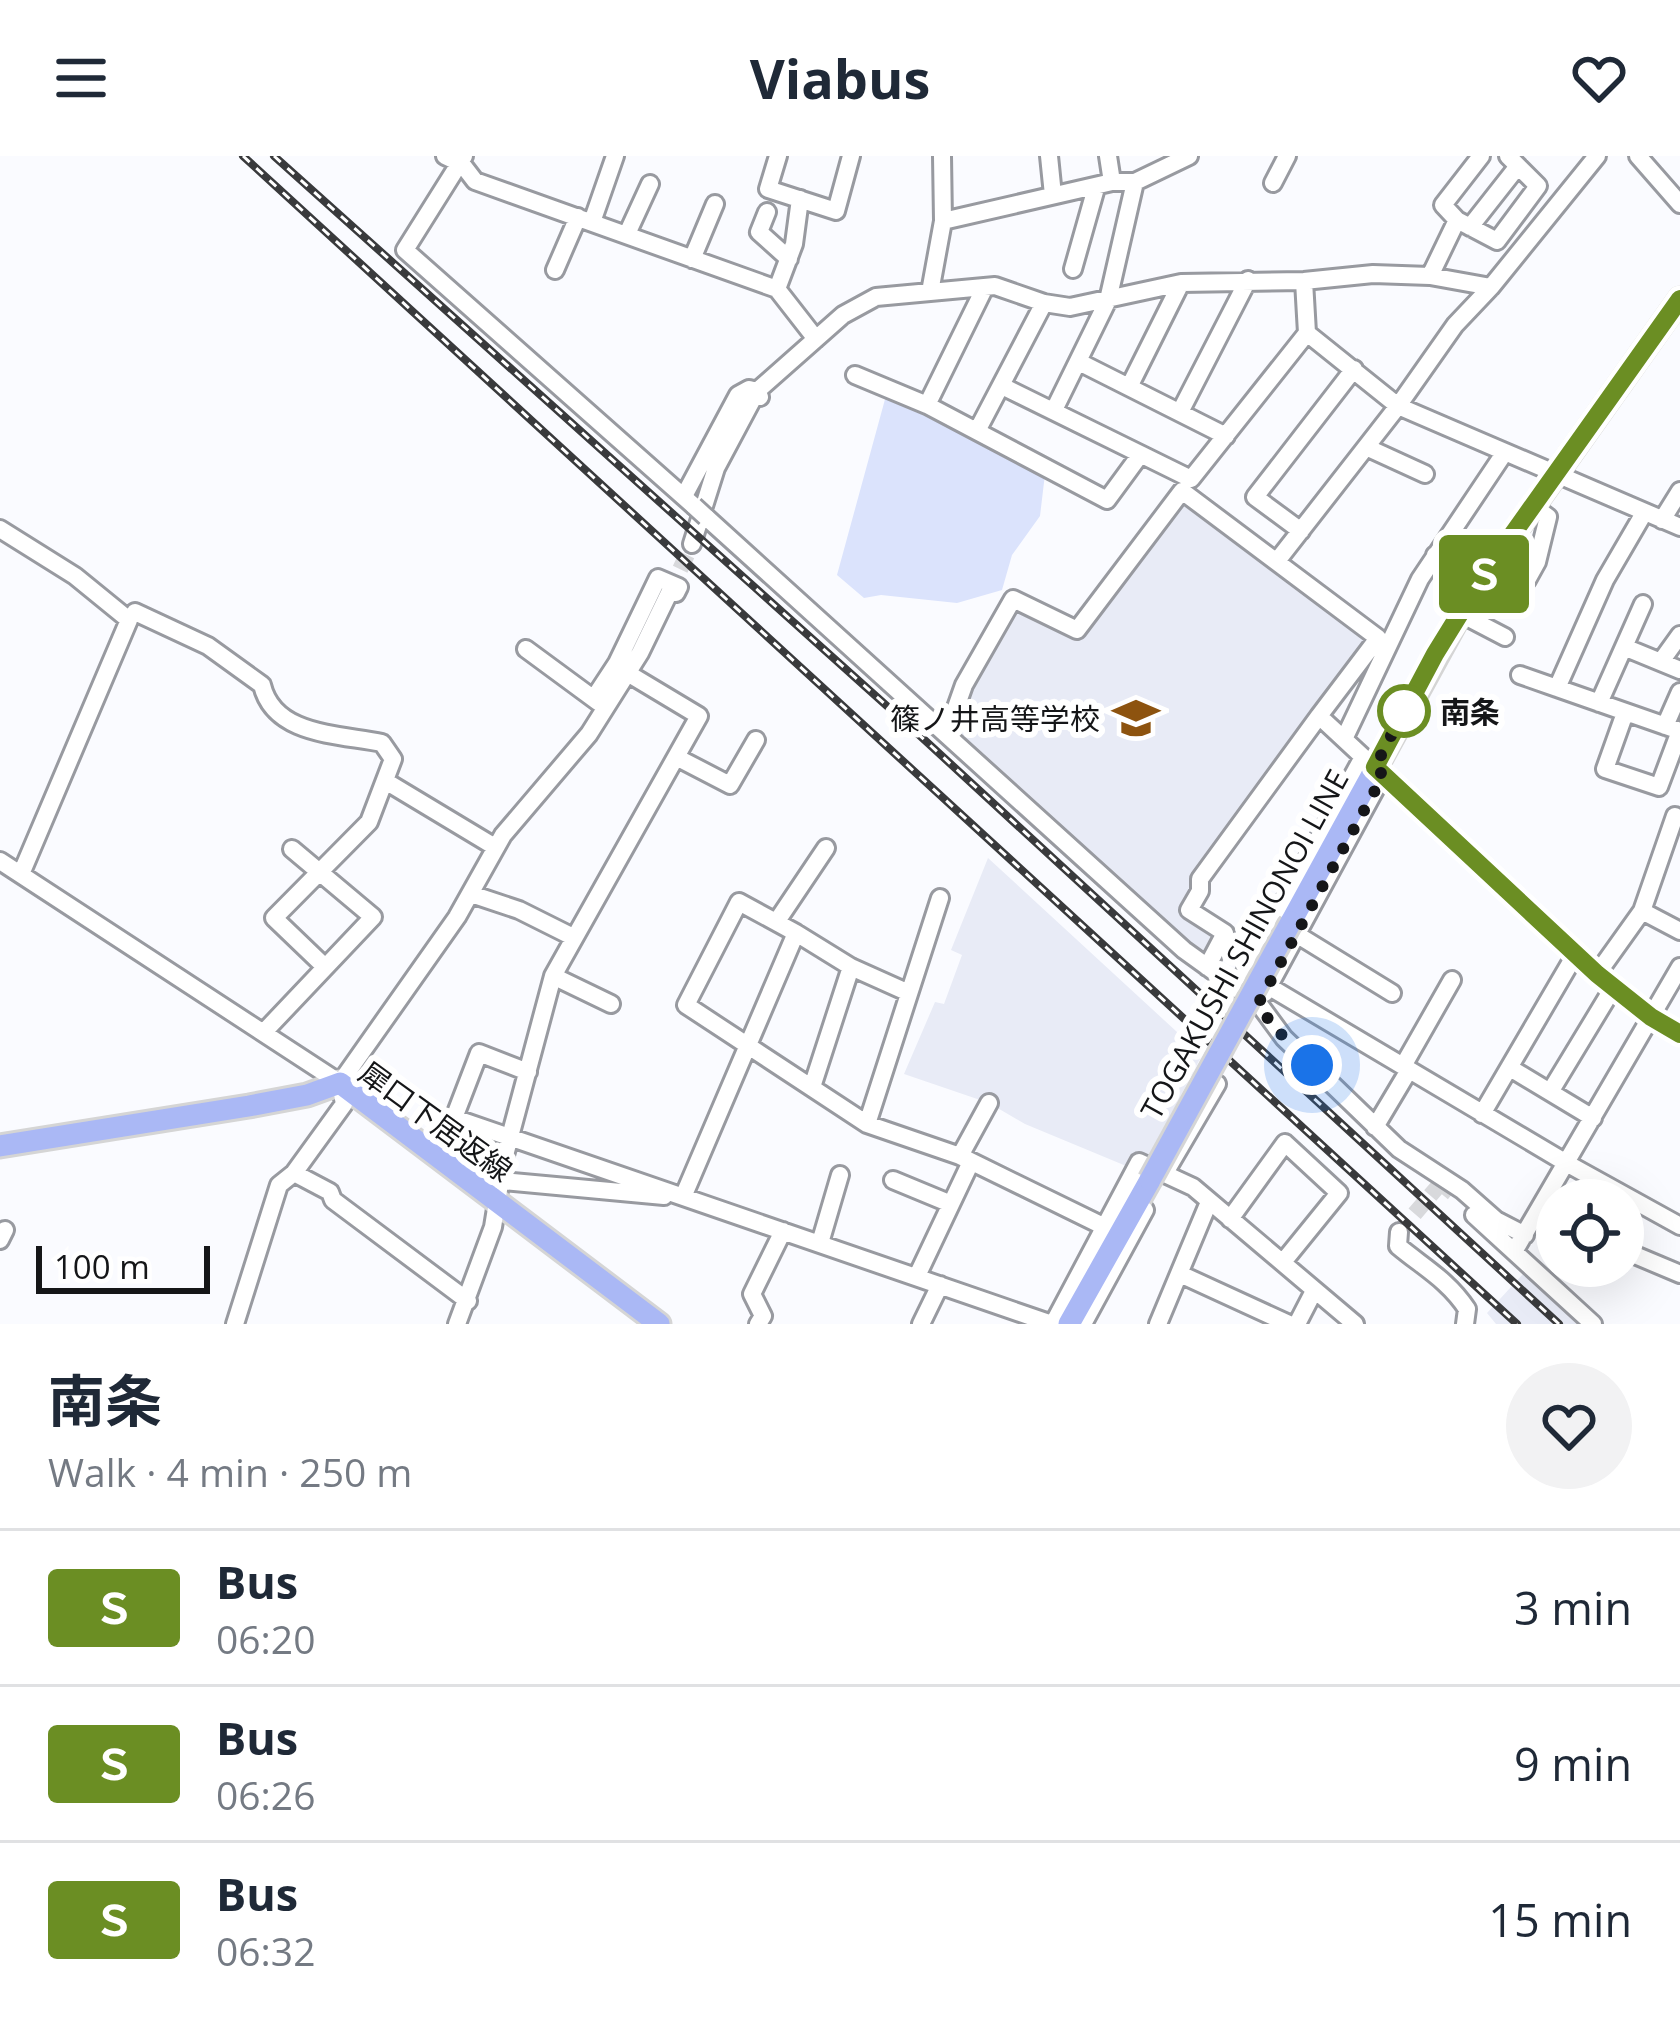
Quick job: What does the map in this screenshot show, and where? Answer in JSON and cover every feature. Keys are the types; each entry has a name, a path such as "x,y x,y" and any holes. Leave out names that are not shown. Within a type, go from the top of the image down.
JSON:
{"main road":[{"name":"TOGAKUSHI SHINONOI LINE","path":"1069,1324 1294,928 1374,766 1459,613 1680,299"},
{"name":"犀口下居返線","path":"0,1146 249,1106 340,1083 500,1192 651,1322"}],"street":[{"path":"555,270 615,156"},
{"path":"778,156 768,189 836,211 851,156"},
{"path":"930,292 944,221 942,156"},
{"path":"1049,156 1052,195"},
{"path":"1073,269 1104,185 1108,156"},
{"path":"1273,183 1287,156"},
{"path":"1481,156 1443,206 1464,224 1519,254"},
{"path":"1277,561 1455,325 1597,156"},
{"path":"1638,156 1680,204"},
{"path":"944,221 1052,195 1135,182 1187,157"},
{"path":"816,339 777,289 475,181 457,159 405,250 1207,967 1258,1004 1273,1026 1375,1126 1496,1220 1593,1324"},
{"path":"1430,276 1513,161 1538,186 1497,241"},
{"path":"1054,410 1108,300 1135,182"},
{"path":"627,234 650,184"},
{"path":"777,289 789,260 800,199"},
{"path":"692,259 715,204"},
{"path":"767,212 759,232 789,260"},
{"path":"692,544 716,468 757,391 843,315 876,296 995,286 1070,307 1181,284 1373,274 1430,276 1491,287"},
{"path":"1180,412 1248,280"},
{"path":"1002,386 1191,479 1307,333 1304,281"},
{"path":"1129,387 1181,284"},
{"path":"927,405 985,287"},
{"path":"977,431 1044,303"},
{"path":"1307,333 1398,406 1680,527"},
{"path":"1078,362 1226,436"},
{"path":"1301,531 1255,497 1354,369"},
{"path":"855,375 927,405 1107,500 1140,455"},
{"path":"698,510 738,395 749,389 757,391"},
{"path":"698,510 758,406 757,391"},
{"path":"1366,448 1425,473"},
{"path":"1207,967 1225,933 1190,910 1200,891 1200,879 1319,716 1383,641 1505,452"},
{"path":"947,733 964,685 1013,599 1077,630 1182,491 1383,641"},
{"path":"1557,688 1605,580 1653,517 1680,491"},
{"path":"1504,564 1527,580 1537,562 1548,517 1532,505"},
{"path":"0,529 75,576 129,620 21,874"},
{"path":"1435,555 1470,574"},
{"path":"340,1083 471,894 495,847 589,734 599,702 658,578 679,587 634,677 613,707 599,702 526,649"},
{"path":"599,702 640,652 670,591"},
{"path":"1599,703 1643,604"},
{"path":"135,612 208,646 262,685 276,716 297,726 382,743 394,759 369,822 274,918 324,966"},
{"path":"1459,613 1505,637"},
{"path":"1662,660 1680,635"},
{"path":"1344,740 1383,641"},
{"path":"1624,647 1680,670"},
{"path":"1520,676 1675,729"},
{"path":"457,1324 500,1192 553,976 699,716 634,677"},
{"path":"1625,712 1605,769 1658,787 1680,692"},
{"path":"1319,716 1575,955 1651,1017 1680,1034"},
{"path":"676,757 730,785 756,740"},
{"path":"1237,988 1374,766"},
{"path":"387,782 495,847"},
{"path":"1597,974 1642,911 1675,816"},
{"path":"777,921 826,848"},
{"path":"264,1032 374,917 292,849"},
{"path":"0,861 340,1083 344,1104 280,1185 235,1324"},
{"path":"471,894 519,910 573,938"},
{"path":"867,1124 940,898"},
{"path":"908,993 851,967 739,902 686,1005 867,1124 965,1160 1105,1227"},
{"path":"1642,911 1680,931"},
{"path":"1258,1004 1294,928 1392,993"},
{"path":"683,1197 796,933"},
{"path":"1482,1114 1575,955"},
{"path":"812,1088 851,967"},
{"path":"1559,1179 1680,967"},
{"path":"553,976 611,1004"},
{"path":"1375,1126 1452,980"},
{"path":"1268,986 1568,1165 1680,1226"},
{"path":"1550,1092 1613,988"},
{"path":"528,1072 479,1053 454,1118 1053,1324 1139,1162 1157,1176 1193,1187 1355,1324"},
{"path":"1510,1068 1593,1118"},
{"path":"1083,1324 1157,1176 1217,1084"},
{"path":"917,1276 951,1204 989,1103"},
{"path":"1230,1219 1285,1143 1340,1193 1283,1262"},
{"path":"293,1173 330,1192 333,1200 468,1301"},
{"path":"820,1243 840,1174"},
{"path":"893,1180 951,1204"},
{"path":"500,1192 683,1197"},
{"path":"1454,1194 1520,1243"},
{"path":"1158,1324 1209,1202"},
{"path":"1520,1243 1536,1217"},
{"path":"758,1324 763,1316 752,1294 783,1231"},
{"path":"1399,1232 1398,1246 1437,1273 1459,1297 1466,1319"},
{"path":"1644,1259 1680,1274"},
{"path":"1180,1274 1293,1324 1314,1291"},
{"path":"921,1324 940,1285"}],"shaded area":[{"path":"887,392 1045,474 1040,516 1012,555 1002,590 957,603 881,595 864,598 837,575"},
{"name":"篠ノ井高等学校","path":"1179,498 1369,642 1185,911 1218,937 1204,957 955,728 966,687 1014,604 1078,636"},
{"path":"988,858 1202,1055 1148,1158 1139,1154 1131,1168 1025,1124 989,1103 904,1074 935,1002 944,1004 962,955 951,950"},
{"path":"1523,1274 1581,1324 1496,1324 1487,1313"}],"tunnel":[{"path":"670,591 692,544"},
{"path":"1399,1232 1441,1183 1453,1193"}],"railway":[{"path":"243,156 1517,1324"},
{"path":"274,156 917,733 1559,1324"}],"bus line":[{"name":"Ｓ","path":"1680,299 1485,573 1375,767 1597,974 1680,1034"}],"place":[{"name":"南条","path":"1404,711"},
{"name":"篠ノ井高等学校","path":"1136,718"}],"route":[{"path":"1312,1065 1258,1004 1383,775 1375,767 1409,701 1404,711"}]}
